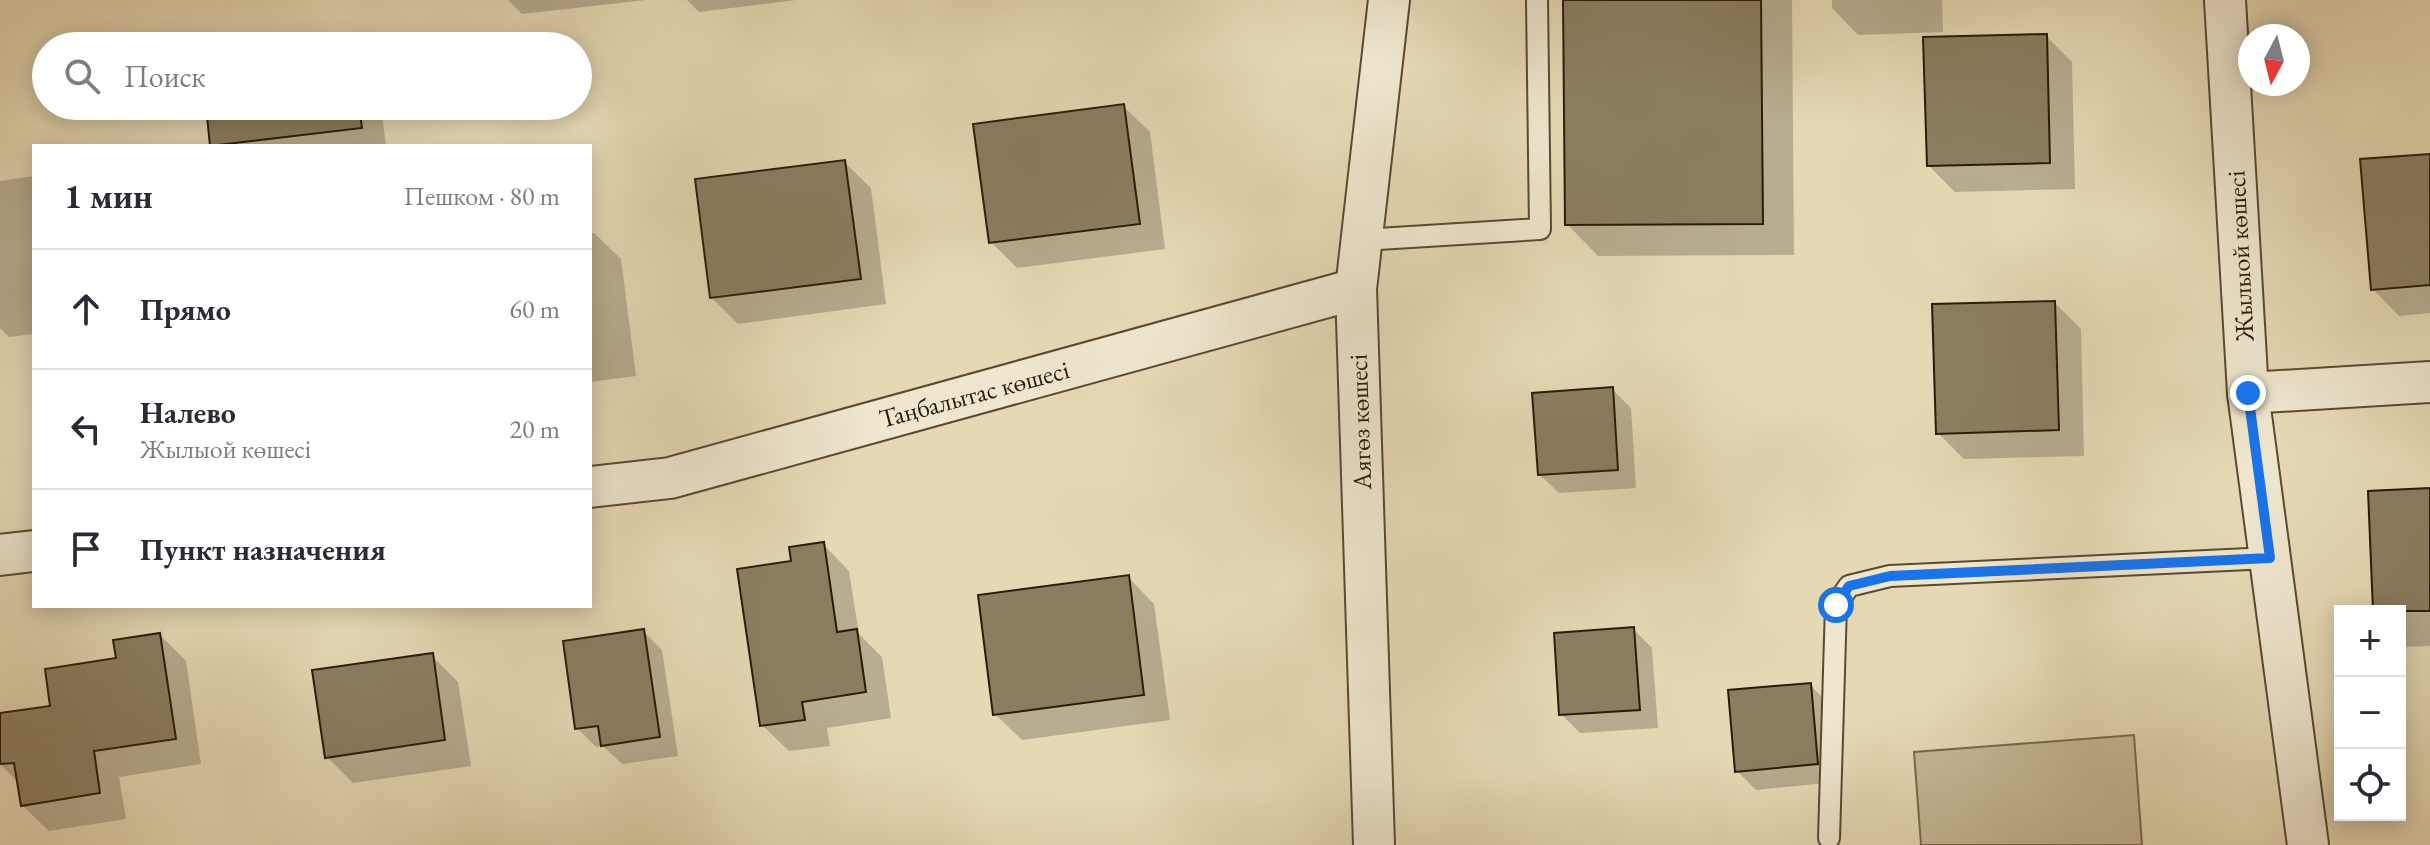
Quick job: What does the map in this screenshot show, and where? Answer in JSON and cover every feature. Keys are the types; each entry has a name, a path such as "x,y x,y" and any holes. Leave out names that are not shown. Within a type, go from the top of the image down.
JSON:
{"street":[{"name":"Аягөз көшесі","path":"1374,845 1356,289 1389,0"},
{"name":"Жылыой көшесі","path":"2225,0 2248,393 2308,845"},
{"name":"Таңбалытас көшесі","path":"592,487 670,478 1356,289"},
{"path":"2248,393 2430,382"},
{"path":"0,555 32,551"}],"lane":[{"path":"1362,240 1540,229 1537,0"},
{"path":"1829,838 1836,605 1849,586 1890,576 2270,558"}],"shaded area":[{"path":"2134,735 2142,845 1921,845 1914,752"}],"building":[{"path":"1563,0 1761,0 1763,224 1565,225"},
{"path":"2047,34 2050,163 1927,166 1923,37"},
{"path":"1124,104 1140,224 989,243 973,124"},
{"path":"207,120 361,120 362,128 227,144 210,144"},
{"path":"2430,154 2430,285 2371,290 2360,159"},
{"path":"845,160 861,279 710,298 695,179"},
{"path":"2055,301 2059,430 1936,434 1932,304"},
{"path":"1613,387 1618,470 1538,475 1532,393"},
{"path":"2430,488 2430,611 2406,611 2406,605 2373,605 2368,491"},
{"path":"824,542 837,632 857,629 866,692 802,702 805,720 760,726 737,569 791,561 789,547"},
{"path":"1129,575 1144,695 993,715 978,595"},
{"path":"1634,627 1640,710 1559,715 1554,633"},
{"path":"644,629 660,737 601,746 598,726 575,729 563,641"},
{"path":"160,633 176,739 94,751 100,793 21,806 14,763 0,764 0,713 50,706 45,669 116,658 113,640"},
{"path":"433,653 445,740 325,758 312,670"},
{"path":"1811,683 1818,764 1735,772 1728,690"}],"route":[{"path":"1836,605 1849,586 1890,576 2270,558 2248,393"}]}
